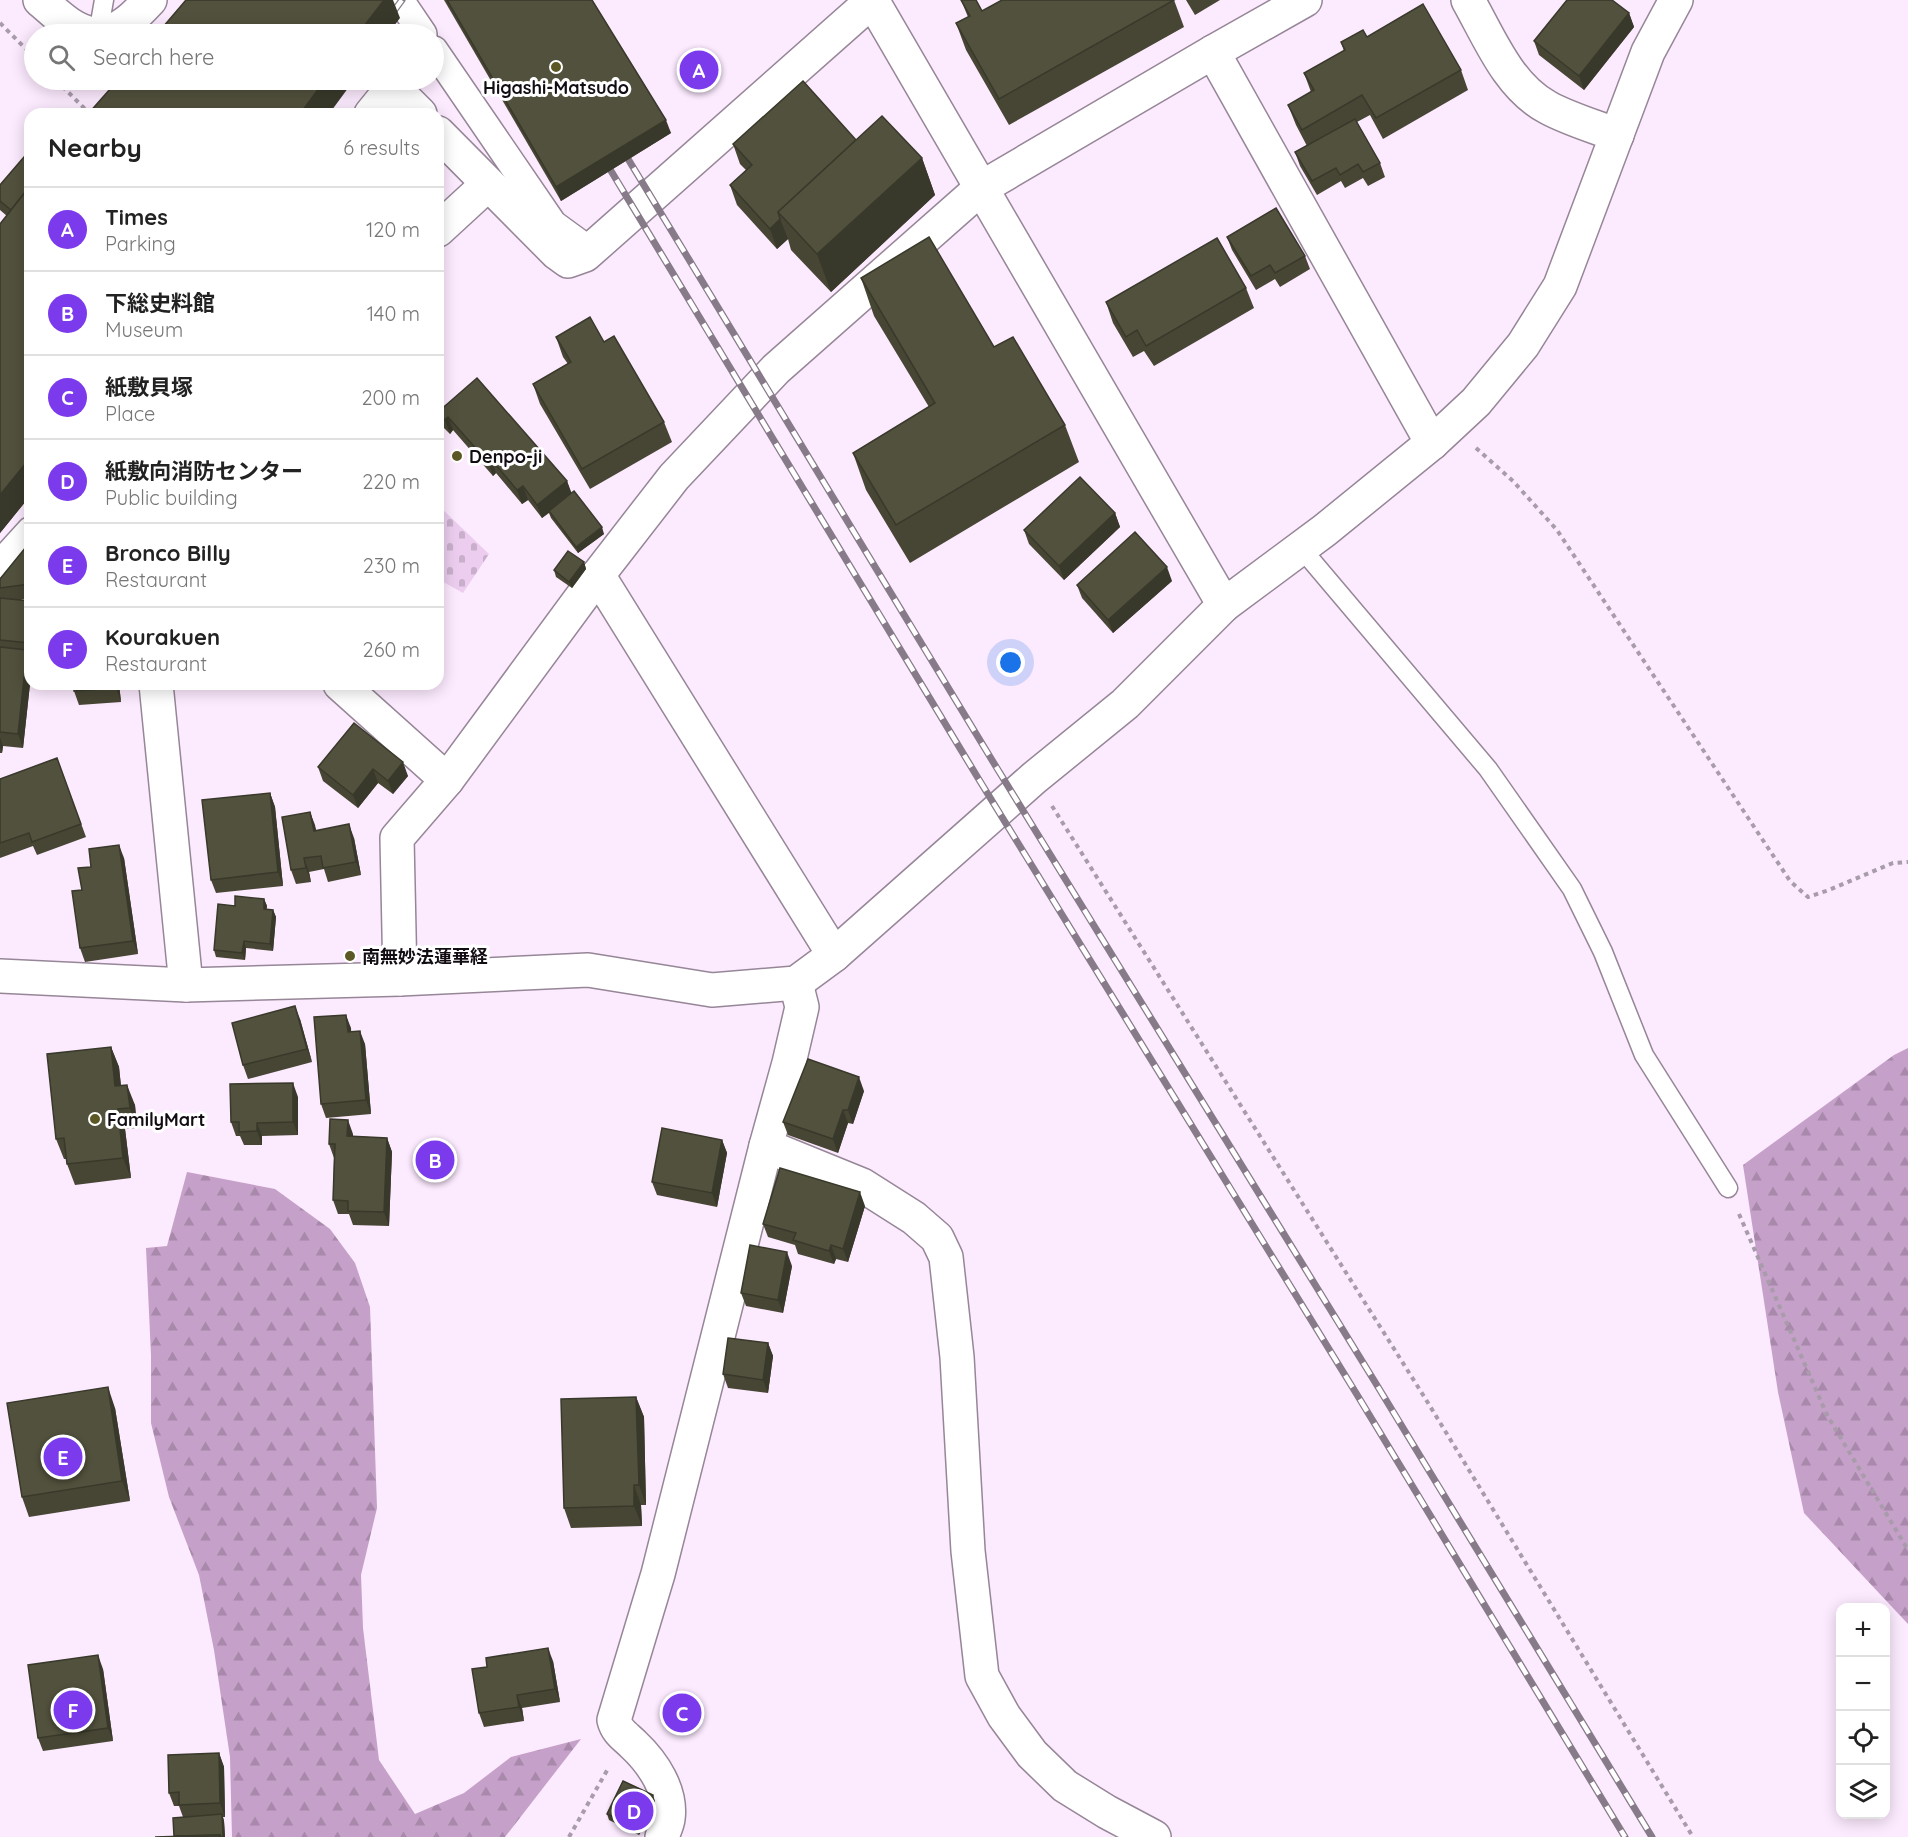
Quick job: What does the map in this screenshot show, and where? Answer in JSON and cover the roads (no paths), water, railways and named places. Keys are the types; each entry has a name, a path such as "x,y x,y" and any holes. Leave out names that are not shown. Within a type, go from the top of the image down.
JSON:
{"street":[{"path":"40,0 69,24"},
{"path":"126,24 150,0"},
{"path":"400,0 416,24"},
{"path":"444,139 556,253 568,261 585,255 873,0 1224,605"},
{"path":"400,979 397,838 447,780 598,575 674,477 776,369 981,188 1213,51 1305,0"},
{"path":"1468,0 1506,66 1526,92 1547,108 1617,135"},
{"path":"0,976 186,985 400,979 588,970 712,990 796,983 834,955 1035,778 1125,704 1224,605 1301,548 1442,434 1476,402 1523,345 1560,286 1648,52 1676,0"},
{"path":"1213,51 1442,434"},
{"path":"444,65 553,224 590,250"},
{"path":"376,108 384,98 393,93 402,96 414,108"},
{"path":"444,224 488,184"},
{"path":"0,564 24,538"},
{"path":"598,575 834,955"},
{"path":"157,690 186,985"},
{"path":"347,690 447,780"},
{"path":"662,1837 668,1819 668,1801 657,1772 636,1747 617,1730 614,1720 658,1574 789,1063 802,1007 796,983"},
{"path":"766,1146 862,1185 914,1218 937,1238 946,1257 957,1357 968,1551 982,1676 1004,1716 1032,1754 1065,1786 1154,1837"}],"lane":[{"path":"101,24 104,0"},
{"path":"1301,548 1488,769 1572,889 1602,952 1644,1055 1728,1188"}],"railway":[{"path":"384,24 402,0"},
{"path":"619,144 995,765 1652,1837"},
{"path":"602,156 978,778 1356,1393 1625,1837"}],"place":[{"name":"Higashi-Matsudo","path":"556,67"},
{"name":"Times","path":"699,70"},
{"name":"Denpo-ji","path":"457,456"},
{"name":"南無妙法蓮華経","path":"350,956"},
{"name":"FamilyMart","path":"95,1119"},
{"name":"下総史料館","path":"435,1160"},
{"name":"Bronco Billy","path":"63,1457"},
{"name":"Kourakuen","path":"73,1710"},
{"name":"紙敷貝塚","path":"682,1713"},
{"name":"紙敷向消防センター","path":"634,1811"}]}
